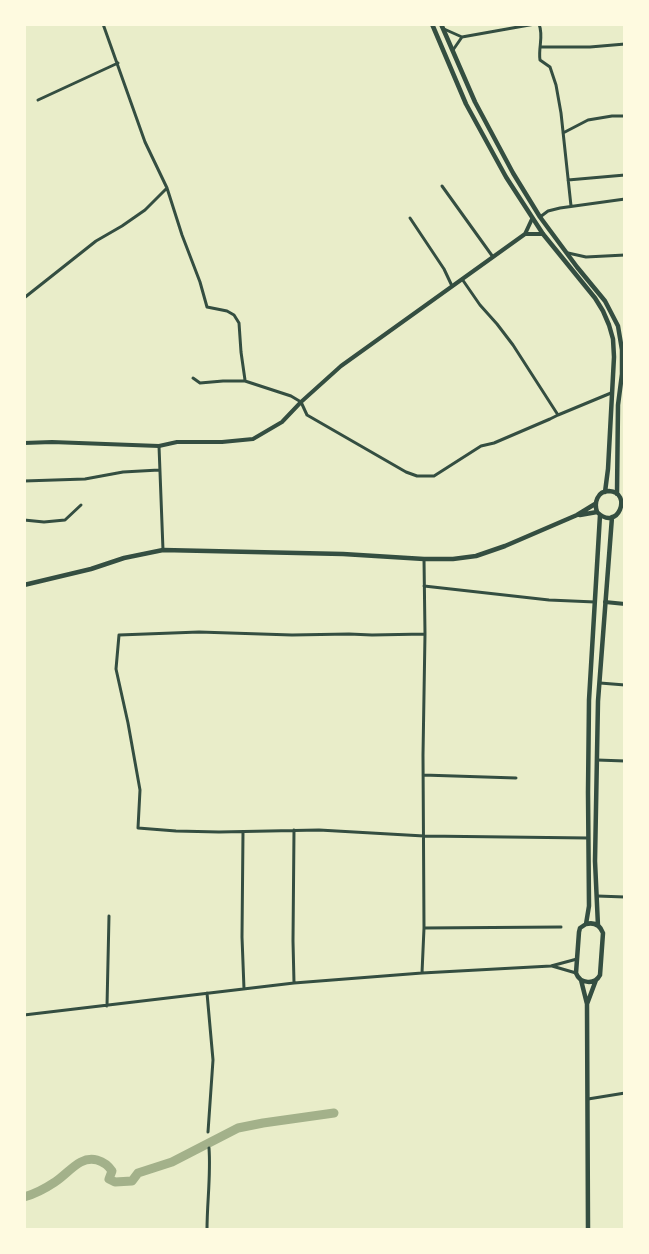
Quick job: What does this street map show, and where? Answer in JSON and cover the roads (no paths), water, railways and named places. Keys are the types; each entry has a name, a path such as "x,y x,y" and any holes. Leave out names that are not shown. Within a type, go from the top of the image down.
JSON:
{"highway":[{"path":"432,24 466,104 501,168 543,234 596,298 609,325 614,357 605,492"},
{"path":"442,26 475,102 513,173 540,217 605,301 618,326 622,350 618,405 623,508 608,518 599,513 577,515"},
{"path":"533,220 540,217"},
{"path":"24,585 163,550 343,554 424,559 476,556 577,515 595,504 598,496 605,492 609,491 621,496"},
{"path":"586,924 589,906 589,700 599,513 595,504"},
{"path":"598,926 595,861 598,682 612,517"},
{"path":"587,1004 600,975 603,933 598,926 586,924 579,932 576,976 590,982 596,980"},
{"path":"581,980 587,1004 588,1230"}],"street":[{"path":"103,24 145,142 167,188 207,307 226,311 234,315 239,323 245,381"},
{"path":"442,26 462,37 537,24 542,38 540,60 550,67 556,86 571,206"},
{"path":"453,51 462,37"},
{"path":"541,47 625,44"},
{"path":"38,100 118,63"},
{"path":"563,133 588,120 625,116"},
{"path":"568,180 625,175"},
{"path":"442,186 493,257"},
{"path":"24,298 96,241 145,210 167,188"},
{"path":"540,217 548,211 571,206 625,199"},
{"path":"410,218 444,269 452,286"},
{"path":"24,443 159,446 177,442 253,439 282,422 340,366 525,234 533,220"},
{"path":"525,234 543,234"},
{"path":"568,253 586,257 625,255"},
{"path":"462,279 513,345 558,414"},
{"path":"194,378 200,383 245,381 291,396 301,402 307,415 406,472 417,476 434,476 481,446 494,443 613,392"},
{"path":"159,446 163,550"},
{"path":"24,481 86,479 123,472 159,470"},
{"path":"24,520 44,522 65,520 81,505"},
{"path":"422,973 424,559"},
{"path":"424,586 549,600 595,602"},
{"path":"605,602 625,604"},
{"path":"425,634 292,635 199,632 119,635 116,669 140,790 138,828 176,831 294,830 424,836 588,838"},
{"path":"598,682 625,685"},
{"path":"596,760 625,761"},
{"path":"423,775 516,778"},
{"path":"294,830 294,983"},
{"path":"243,831 244,989"},
{"path":"597,896 625,897"},
{"path":"107,1006 109,916"},
{"path":"424,928 561,927"},
{"path":"24,1015 294,983 551,966 577,959"},
{"path":"551,966 576,973"},
{"path":"207,993 213,1059 208,1132"},
{"path":"588,1100 625,1093"},
{"path":"207,1230 209,1148"}],"waterway":[{"path":"24,1197 60,1179 74,1166 85,1160 97,1160 106,1164 112,1171 109,1179 115,1182 132,1181 138,1173 172,1162 238,1128 334,1113"}]}
